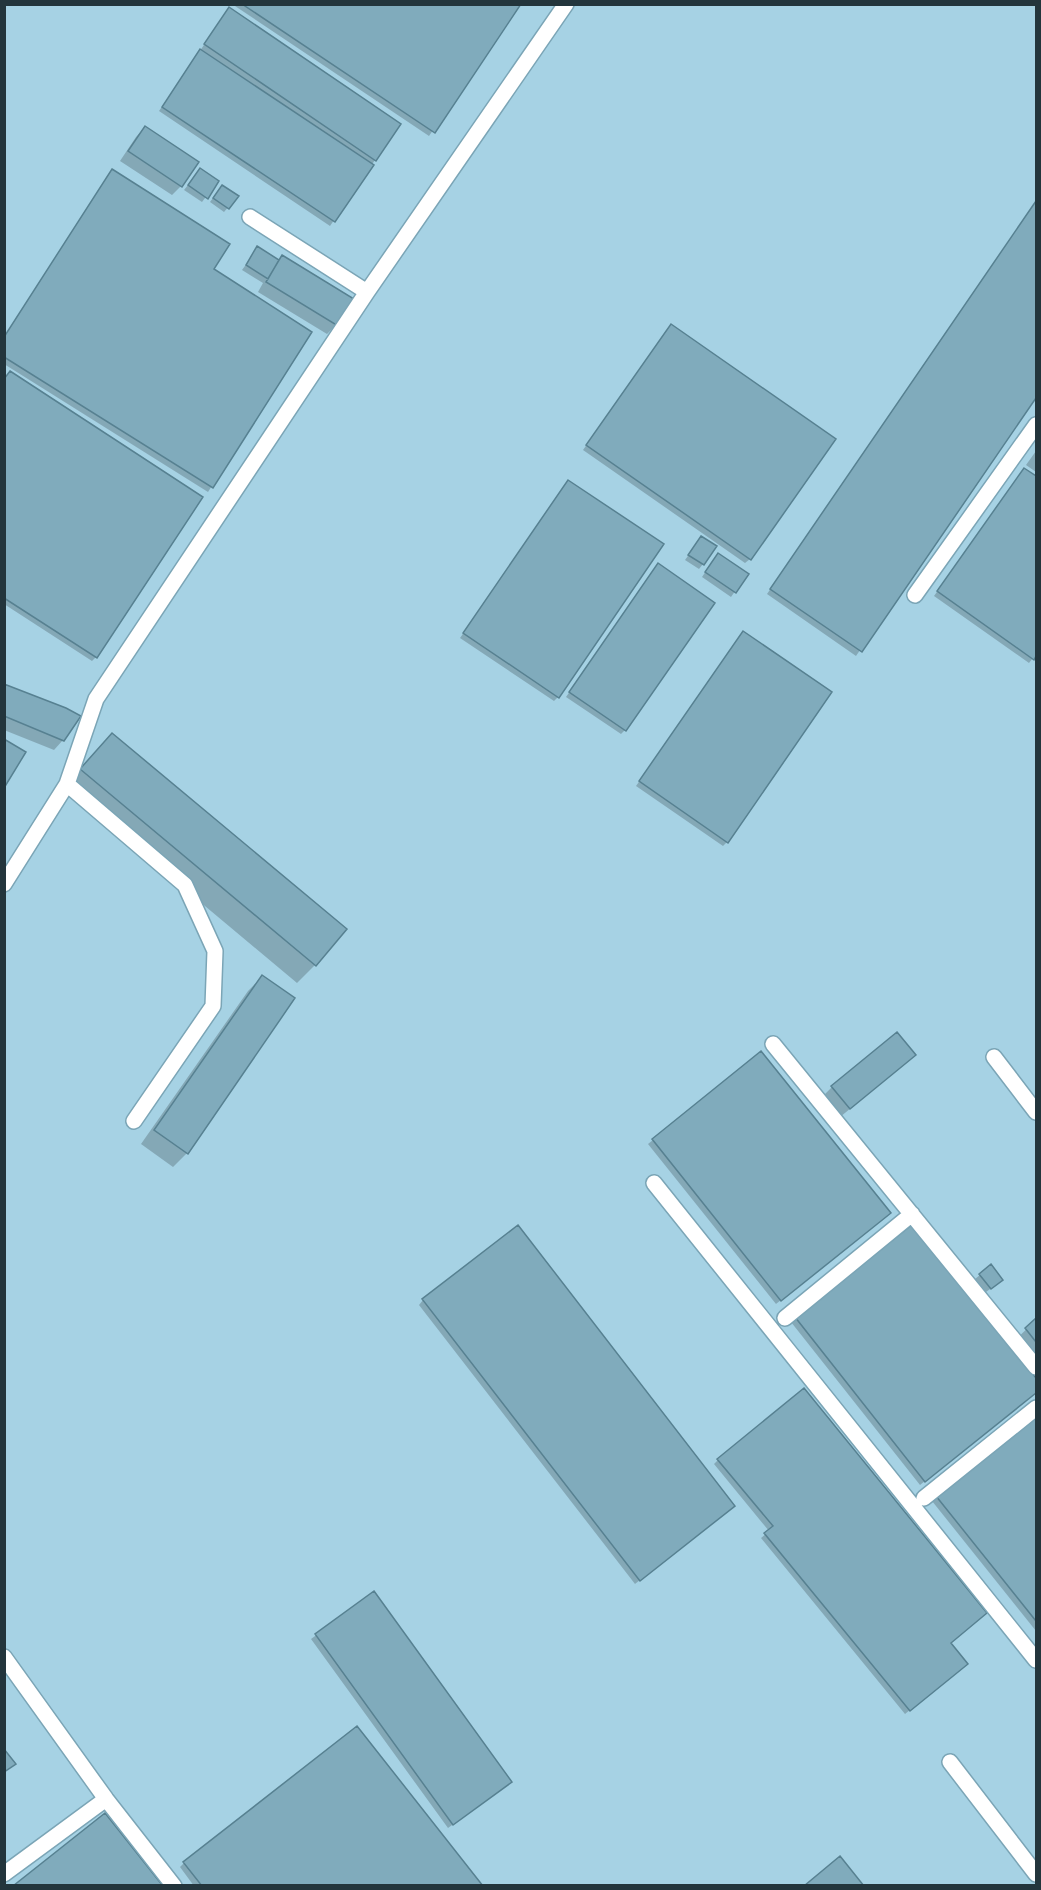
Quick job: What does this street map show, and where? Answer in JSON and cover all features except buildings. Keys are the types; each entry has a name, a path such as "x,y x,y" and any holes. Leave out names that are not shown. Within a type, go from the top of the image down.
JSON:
{"lane":[{"path":"4,884 67,784 96,699 367,292 566,4"},
{"path":"249,217 367,292"},
{"path":"915,595 1036,425"},
{"path":"67,784 185,885 215,951 213,1006 134,1121"},
{"path":"773,1044 1036,1367"},
{"path":"994,1057 1036,1112"},
{"path":"654,1183 1036,1660"},
{"path":"785,1318 912,1214"},
{"path":"924,1498 1036,1408"},
{"path":"4,1657 106,1799 174,1886"},
{"path":"950,1762 1036,1874"},
{"path":"4,1874 106,1799"}]}
